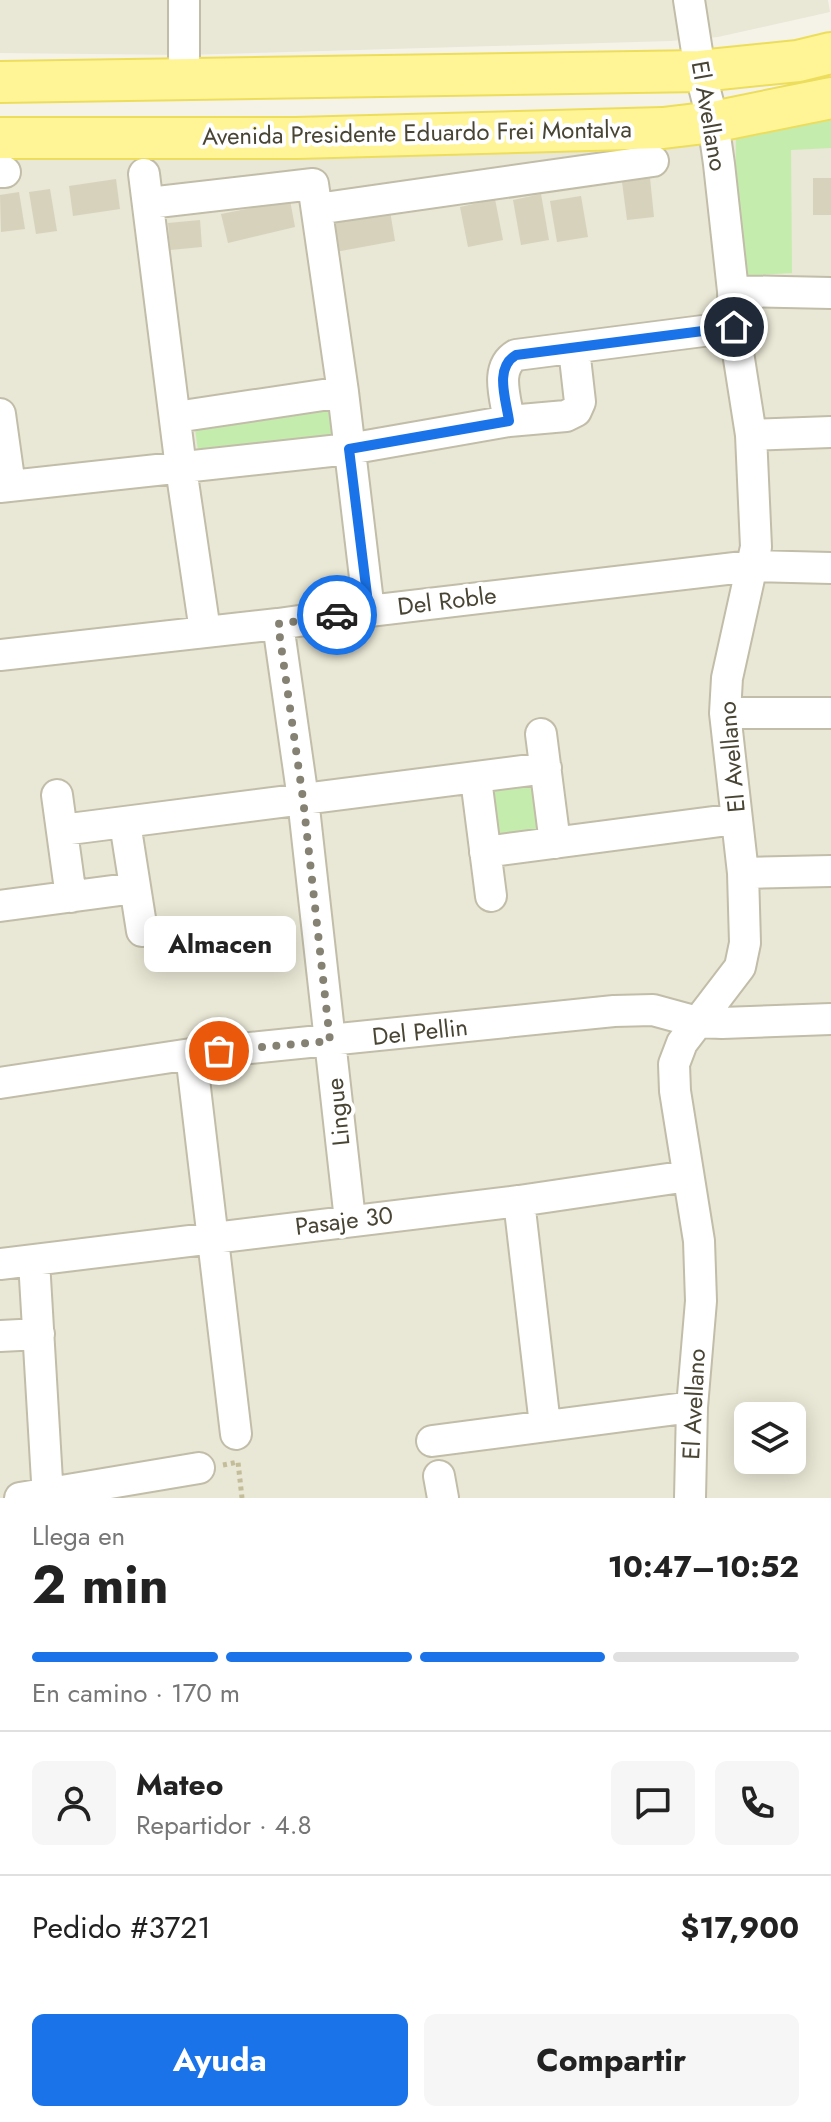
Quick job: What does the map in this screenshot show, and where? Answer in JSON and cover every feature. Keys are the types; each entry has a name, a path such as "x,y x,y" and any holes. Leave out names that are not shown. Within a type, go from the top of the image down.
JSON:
{"main road":[{"path":"0,82 700,71 798,61 831,53"},
{"name":"Avenida Presidente Eduardo Frei Montalva","path":"2,161 296,138 663,128 713,122 831,98"}],"street":[{"path":"184,0 184,81"},
{"name":"El Avellano","path":"689,0 700,71 713,122 733,291 734,327 751,435 756,547 727,678 725,713 743,873 745,943 740,967 682,1043 674,1064 675,1091 699,1241 701,1301 692,1407 690,1498"},
{"name":"Avenida Presidente Eduardo Frei Montalva","path":"176,417 146,189 315,196 653,161"},
{"path":"315,196 343,392 369,611"},
{"path":"733,291 831,293"},
{"path":"509,421 502,372 506,361 516,355 734,327"},
{"path":"0,414 5,487 349,449 509,421 566,416 576,411 580,402 574,349"},
{"path":"205,631 176,417 343,392"},
{"path":"751,435 831,432"},
{"name":"Del Roble","path":"0,655 752,566 831,568"},
{"name":"Lingue","path":"278,624 303,799 350,1220"},
{"path":"725,713 831,713"},
{"path":"541,734 555,843"},
{"path":"62,830 546,768"},
{"path":"476,779 491,896"},
{"path":"57,795 71,897"},
{"path":"485,852 736,819"},
{"path":"125,823 142,931"},
{"path":"743,873 831,871"},
{"path":"0,906 135,888"},
{"name":"Del Pellin","path":"0,1083 191,1054 614,1011 653,1010 697,1022 831,1019"},
{"path":"191,1054 237,1448"},
{"name":"Pasaje 30","path":"0,1264 519,1201 688,1176"},
{"path":"519,1201 545,1425"},
{"path":"34,1261 39,1334 39,1497 199,1468"},
{"path":"0,1336 39,1334"},
{"path":"432,1441 692,1407"}],"path":[{"path":"237,1448 242,1498"}],"shaded area":[{"path":"0,0 828,0 830,12 718,37 670,41 184,55 0,53"},
{"path":"831,116 831,1498 0,1498 0,155"}],"green space":[{"path":"831,116 831,148 791,150 792,273 743,276 735,210 736,134"},
{"path":"331,401 336,439 199,458 194,421"},
{"path":"539,784 546,835 500,842 493,790"}],"building":[{"path":"650,178 654,217 627,220 622,182"},
{"path":"813,178 831,178 831,215 813,215"},
{"path":"116,179 120,209 73,216 69,186"},
{"path":"50,189 57,231 36,234 29,192"},
{"path":"19,192 25,229 1,232 0,195"},
{"path":"541,194 549,240 521,245 513,200"},
{"path":"581,196 588,237 557,242 550,201"},
{"path":"495,199 503,240 468,247 460,207"},
{"path":"290,200 295,227 228,243 221,214"},
{"path":"390,211 395,241 330,253 325,223"},
{"path":"200,220 202,247 170,250 168,223"}],"way so far":[{"path":"219,1051 330,1041 303,799 278,624 337,615"}],"place":[{"name":"Almacen","path":"219,1051"}],"route":[{"path":"337,615 369,611 349,449 509,421 502,372 506,361 516,355 734,327"}]}
